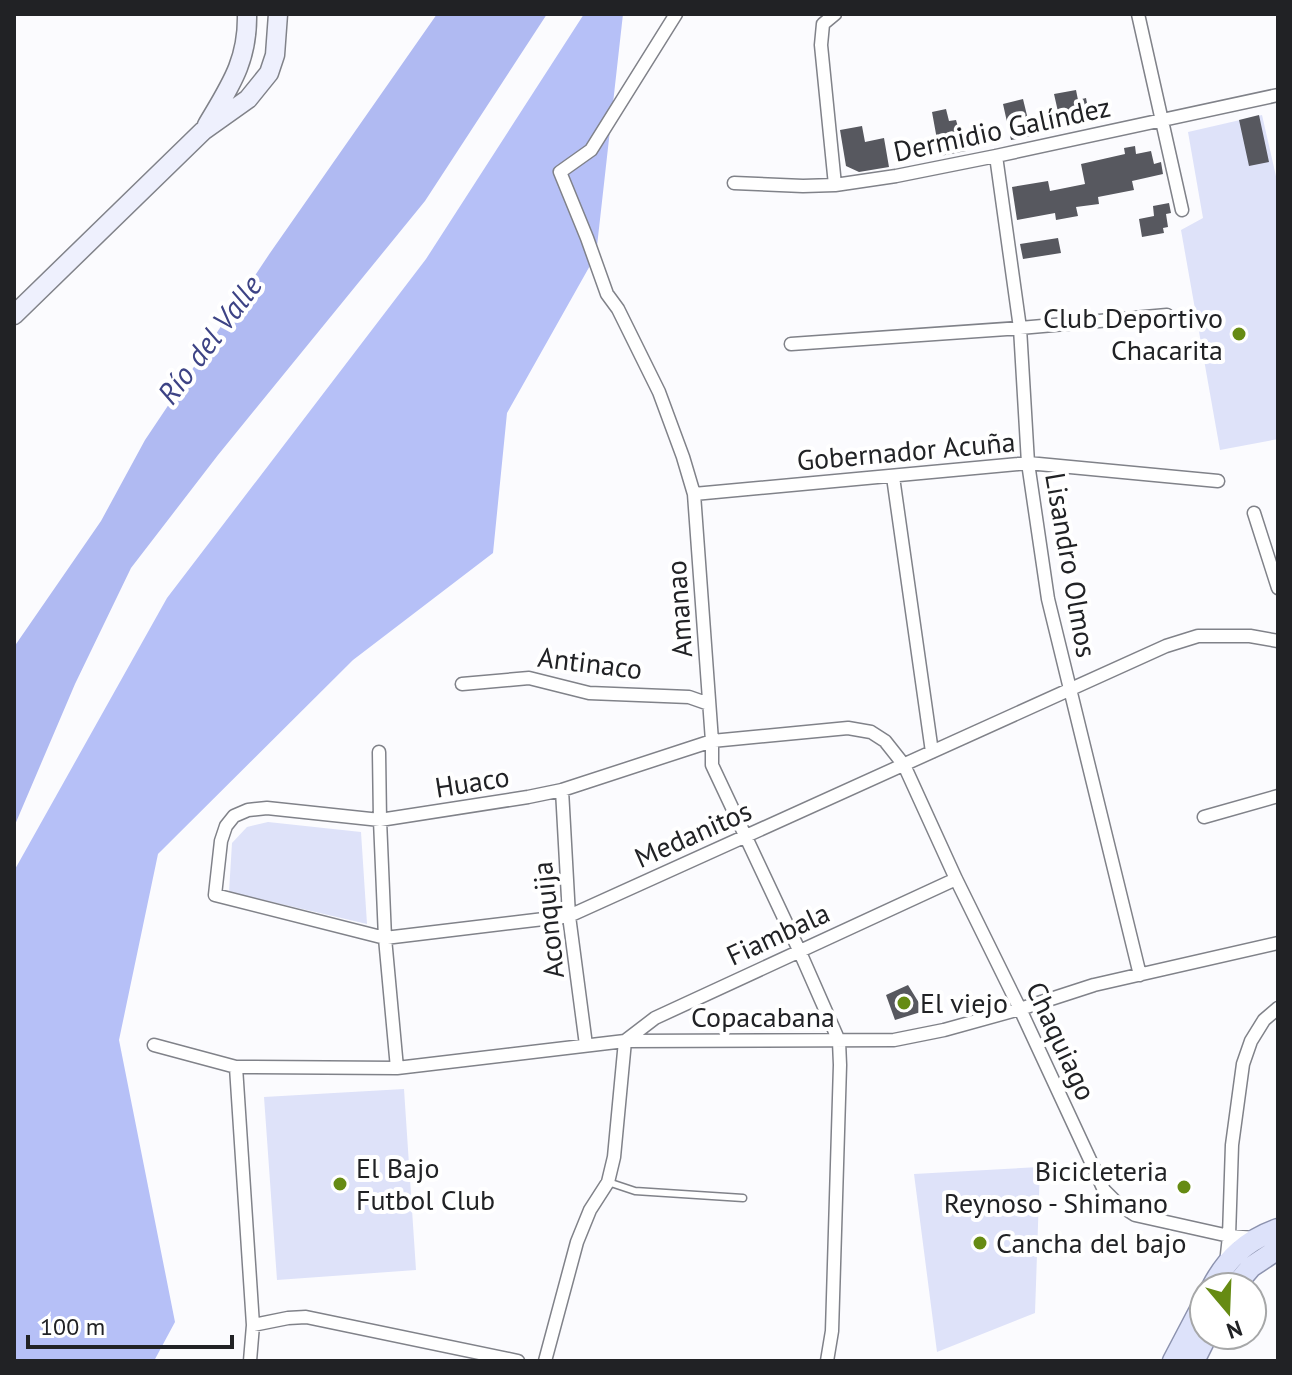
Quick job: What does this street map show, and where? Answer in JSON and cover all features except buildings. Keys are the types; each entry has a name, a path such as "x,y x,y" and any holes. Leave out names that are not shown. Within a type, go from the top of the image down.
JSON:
{"main road":[{"path":"203,131 235,77 244,51 247,14"},
{"path":"14,315 203,131 248,99 269,73 275,55 278,14"},
{"path":"1222,1271 1235,1253 1256,1238 1278,1229"},
{"path":"1248,1271 1278,1249"},
{"path":"1173,1361 1188,1332"}],"street":[{"name":"Amanao","path":"676,14 591,150 560,172 607,294 618,309 659,392 694,494 712,765 839,1041"},
{"path":"835,14 823,24 821,45 835,185"},
{"path":"1138,14 1182,210"},
{"name":"Dermidio Galíndez","path":"734,183 835,185 896,176 1278,95"},
{"name":"Lisandro Olmos","path":"996,156 1020,328 1028,463 1048,599 1140,975"},
{"path":"791,344 1167,315"},
{"name":"Gobernador Acuña","path":"694,494 1028,463 1218,481"},
{"path":"893,477 932,752"},
{"path":"1254,513 1278,588"},
{"name":"Medanitos","path":"215,895 385,938 569,916 1166,646 1198,636 1250,636 1278,641"},
{"name":"Antinaco","path":"462,684 529,678 589,693 689,697 709,704"},
{"path":"712,741 848,728 871,732 885,741 904,765"},
{"name":"Huaco","path":"215,895 221,841 226,826 234,816 248,810 267,808 380,820 562,790 712,741"},
{"path":"379,752 385,938 397,1068"},
{"name":"Chaquiago","path":"904,765 1104,1190 1135,1215 1229,1236 1256,1238"},
{"name":"Aconquija","path":"562,790 569,916 586,1045"},
{"path":"1204,817 1278,796"},
{"name":"Fiambala","path":"625,1041 655,1018 956,879"},
{"name":"Copacabana","path":"154,1045 236,1067 397,1068 625,1041 894,1040 944,1030 1094,985 1278,943"},
{"path":"1226,1265 1232,1145 1243,1064 1257,1030 1278,1008"},
{"path":"545,1361 577,1242 590,1210 608,1182 614,1157 625,1041"},
{"path":"827,1361 832,1331 839,1041"},
{"path":"236,1067 253,1325 250,1361"},
{"path":"253,1325 306,1317 518,1361"}],"lane":[{"path":"608,1182 635,1191 743,1198"}],"shaded area":[{"path":"437,14 547,14 425,201 218,455 131,568 75,684 14,827 14,647 101,521 145,440 270,253"},
{"path":"584,14 623,14 596,255 507,413 493,553 353,660 158,854 119,1040 175,1322 154,1361 14,1361 14,871 167,598 426,259"},
{"name":"Club Deportivo Chacarita","path":"1262,115 1278,185 1278,439 1220,450 1181,230 1203,218 1188,132"},
{"path":"268,822 361,832 367,924 229,892 232,843 247,827"},
{"name":"El Bajo Futbol Club","path":"404,1089 416,1270 277,1280 264,1097"},
{"name":"Cancha del bajo","path":"1040,1167 1035,1313 937,1352 914,1174"}],"place":[{"name":"Club Deportivo Chacarita","path":"1239,334"},
{"name":"El viejo","path":"904,1003"},
{"name":"El Bajo Futbol Club","path":"340,1184"},
{"name":"Bicicleteria Reynoso - Shimano","path":"1184,1187"},
{"name":"Cancha del bajo","path":"980,1243"}],"water label":[{"name":"Río del Valle","path":"210,340"}]}
